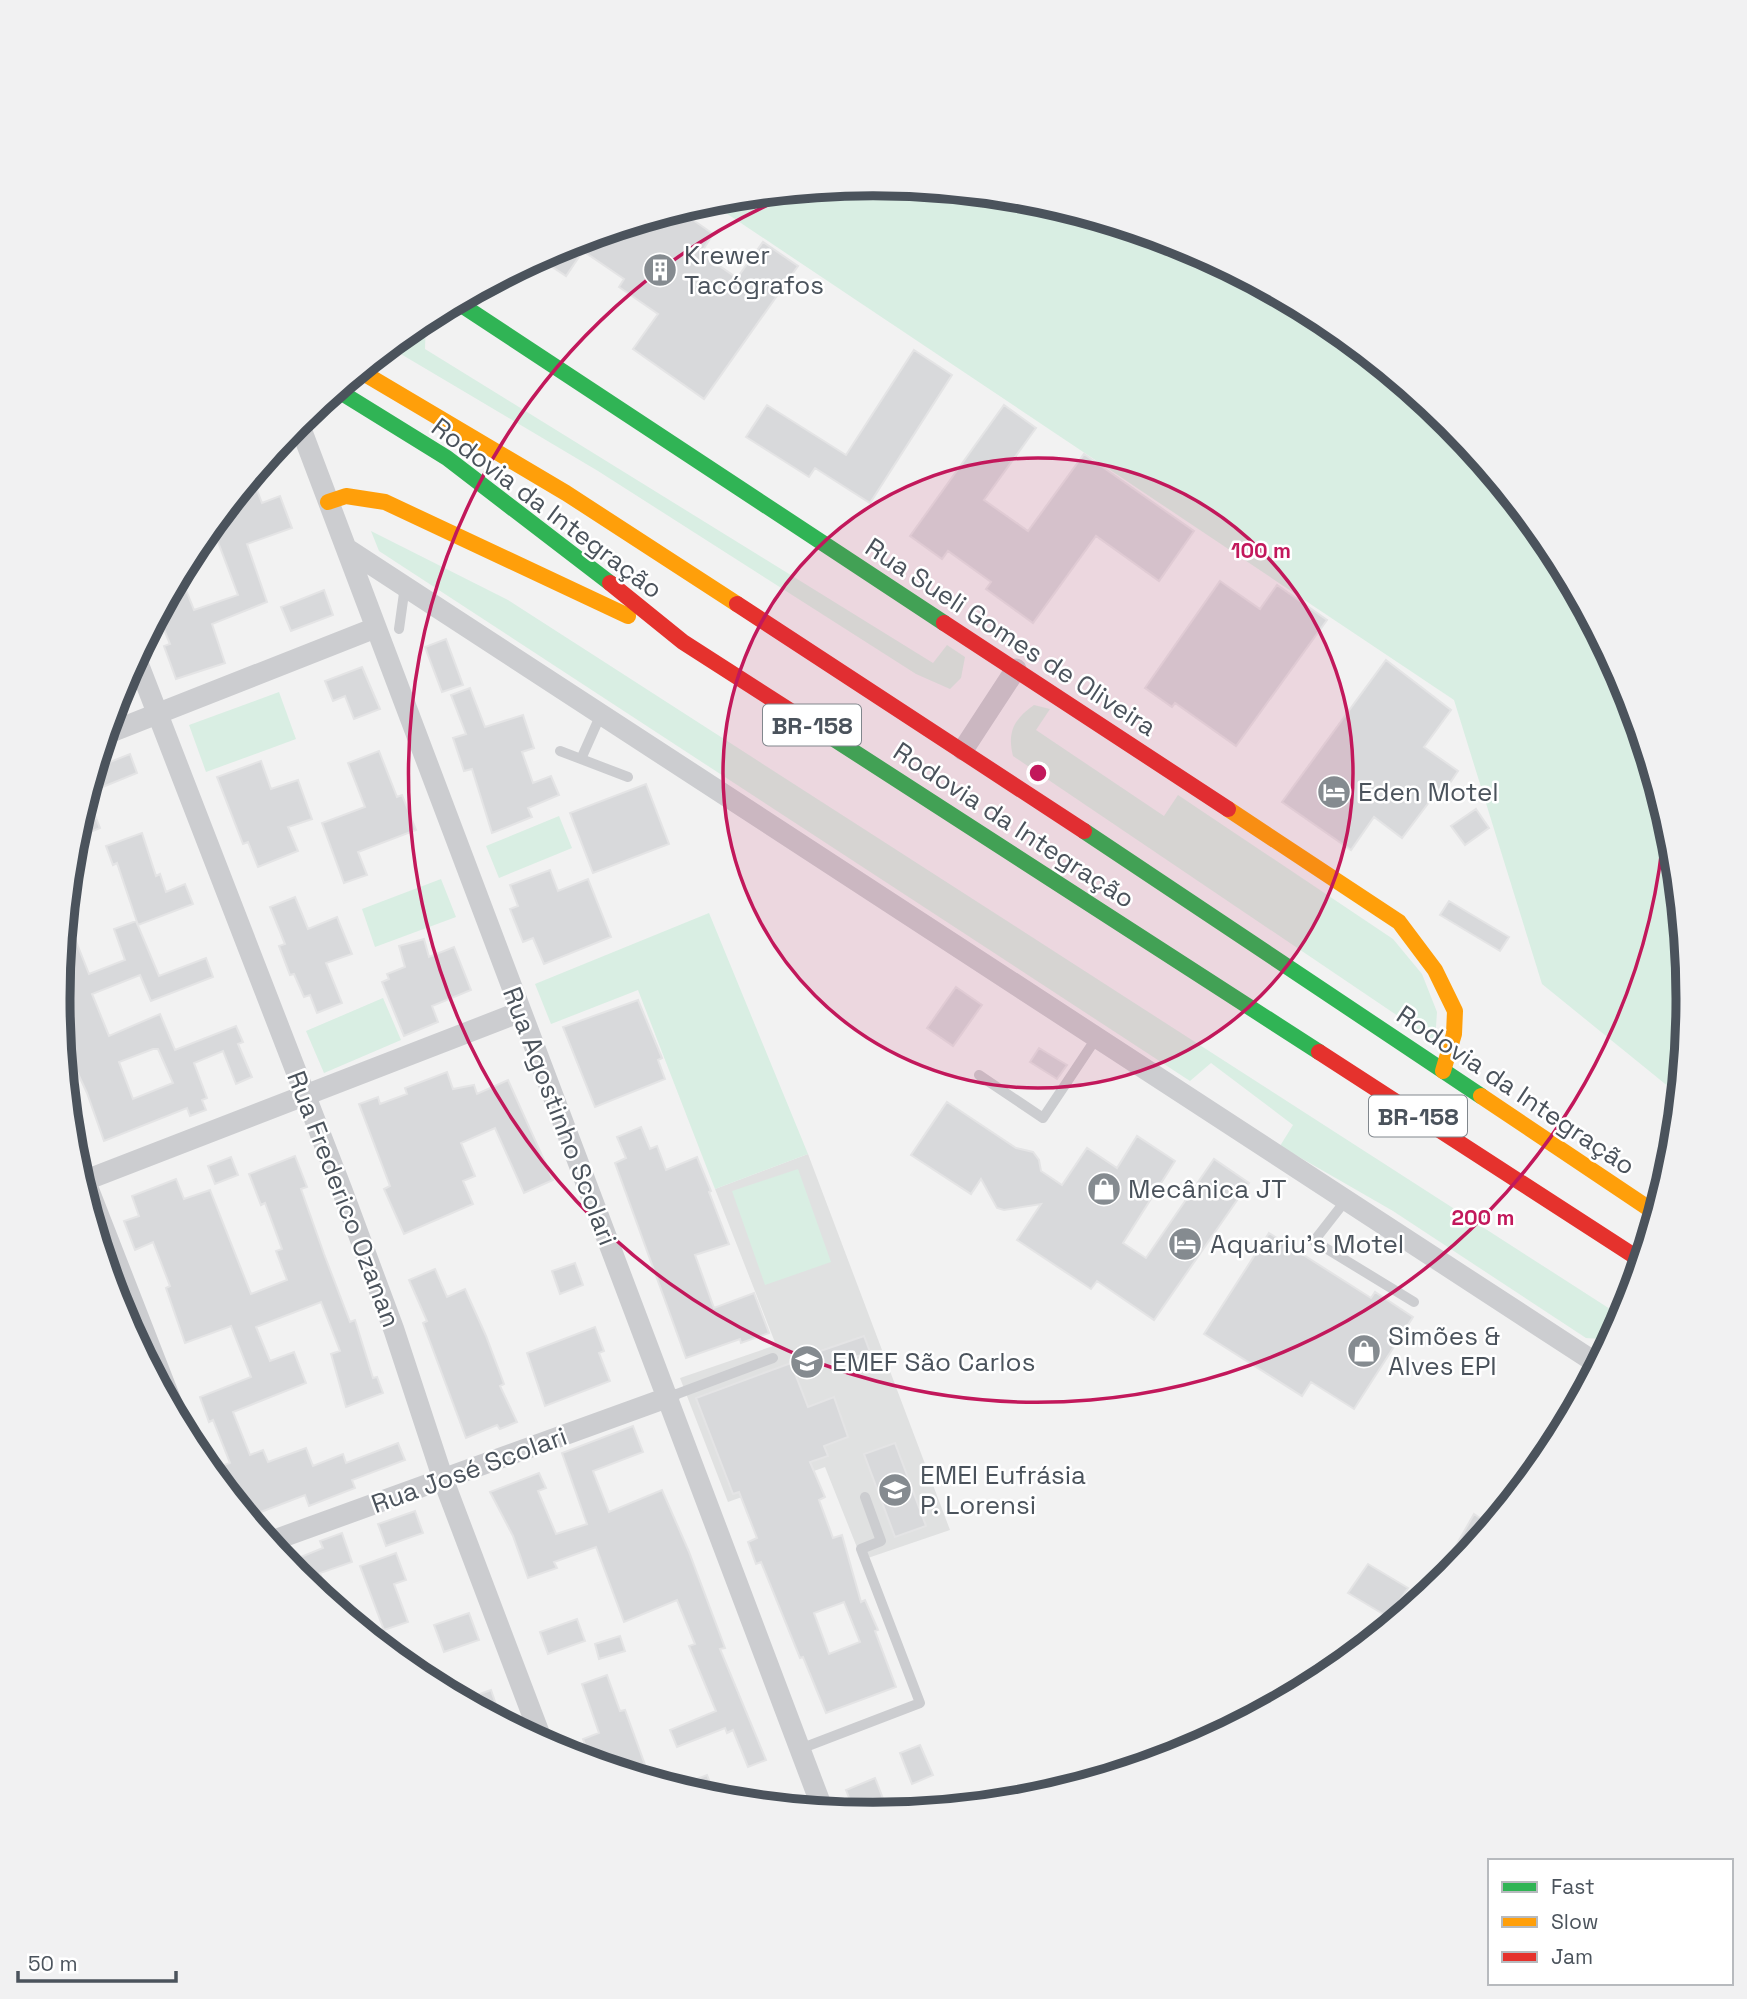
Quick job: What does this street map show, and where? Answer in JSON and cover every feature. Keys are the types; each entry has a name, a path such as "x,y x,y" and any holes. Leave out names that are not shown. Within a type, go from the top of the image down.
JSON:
{"main road":[{"name":"Rua Sueli Gomes de Oliveira","path":"466,308 1399,922 1422,950 1443,983 1457,1020 1443,1071"},
{"name":"Rodovia da Integração","path":"368,376 566,493 963,750 1649,1209"},
{"name":"Rodovia da Integração","path":"344,395 457,466 560,542 683,642 934,795 1635,1256"},
{"path":"328,502 346,496 385,502 683,642"},
{"path":"950,770 963,750"}],"street":[{"name":"Rua Agostinho Scolari","path":"303,434 349,550 375,628 520,1012 669,1397 819,1801"},
{"path":"349,550 1591,1360"},
{"path":"117,729 375,628"},
{"path":"963,750 1016,669"},
{"name":"Rua Frederico Ozanan","path":"141,670 394,1330 443,1479 538,1729"},
{"path":"90,1178 520,1012"},
{"path":"110,1249 149,1346"},
{"name":"Rua José Scolari","path":"278,1539 669,1397"}],"lane":[{"path":"398,629 405,586"},
{"path":"581,759 601,714"},
{"path":"560,751 628,777"},
{"path":"979,1075 1043,1118 1097,1037"},
{"path":"1346,1200 1314,1241 1414,1302"},
{"path":"669,1397 773,1358"},
{"path":"800,1749 920,1703 861,1549 881,1541 865,1497"}],"shaded area":[{"name":"EMEF São Carlos","path":"808,1154 950,1530 862,1560 825,1467 728,1502 680,1378 776,1345 715,1189"}],"green space":[{"path":"874,196 978,203 1081,223 1181,257 1275,304 1320,331 1363,362 1442,431 1511,510 1542,553 1569,598 1643,770 1662,843 1675,947 1677,1000 1671,1089 1542,984 1454,700 722,210 821,198"},
{"path":"426,332 425,349 933,663 947,645 965,657 961,678 950,689 916,674 598,471 398,352"},
{"path":"371,531 508,600 1614,1312 1601,1339 1586,1338 1393,1211 1280,1146 1293,1125 1211,1063 1190,1081 379,551"},
{"path":"279,692 296,739 206,772 189,725"},
{"path":"1034,705 1050,709 1036,730 1164,816 1178,795 1393,939 1422,974 1437,1012 1435,1041 1013,756 1011,740 1014,727 1021,716"},
{"path":"559,816 572,848 499,878 486,846"},
{"path":"441,879 456,917 375,947 362,909"},
{"path":"709,913 808,1154 715,1189 638,990 551,1024 535,984"},
{"path":"383,998 401,1040 324,1073 306,1031"},
{"path":"798,1169 831,1262 765,1285 732,1191"}],"building":[{"path":"690,217 713,234 701,253 737,278 763,242 798,266 704,399 633,349 658,314 619,287 624,279 583,251 566,276 549,265 566,257 615,239"},
{"path":"914,350 952,375 870,503 815,468 809,477 746,437 767,405 846,455"},
{"path":"1004,405 1036,428 984,500 1028,531 1084,454 1194,531 1159,581 1096,536 1033,623 986,589 991,582 948,551 942,559 910,536"},
{"path":"256,486 262,503 280,496 292,528 247,544 267,602 212,624 225,663 176,679 164,646 170,644 163,626 182,592 186,590 194,610 238,595 216,537"},
{"path":"1220,581 1260,609 1277,585 1327,620 1236,746 1175,703 1172,707 1145,688"},
{"path":"324,590 333,615 291,631 281,607"},
{"path":"446,639 463,685 442,692 425,647"},
{"path":"1386,660 1451,710 1424,747 1458,771 1444,792 1439,789 1402,838 1374,817 1351,850 1282,802"},
{"path":"362,667 380,709 354,719 345,696 333,701 325,681"},
{"path":"470,688 485,727 523,715 534,748 522,752 533,783 551,776 559,795 528,808 532,817 492,833 472,769 464,771 453,738 466,734 451,695"},
{"path":"379,751 397,797 402,795 416,830 358,852 367,875 344,883 322,823 365,807 348,763"},
{"path":"130,754 137,773 98,789 106,764"},
{"path":"261,761 271,789 298,780 312,819 288,827 298,851 258,867 248,842 243,844 217,777"},
{"path":"646,784 669,844 593,873 570,813"},
{"path":"1476,809 1489,828 1465,845 1451,826"},
{"path":"93,810 100,828 87,833"},
{"path":"142,833 156,876 160,874 166,892 185,884 193,904 138,925 117,863 113,865 106,846"},
{"path":"550,870 558,891 588,879 611,937 544,964 533,938 523,942 510,909 518,906 510,885"},
{"path":"295,897 308,929 337,917 352,954 326,963 342,1003 317,1013 310,995 304,997 294,974 290,975 279,946 285,944 270,907"},
{"path":"1449,901 1509,937 1500,951 1440,915"},
{"path":"136,921 159,976 206,958 213,977 151,1001 140,975 92,994 109,1036 160,1014 175,1050 236,1026 243,1042 238,1044 252,1077 236,1084 223,1051 194,1063 207,1098 202,1100 206,1110 190,1116 187,1108 104,1141 73,1063 70,1000 73,934 89,974 125,960 114,929","holes":["158,1049 173,1083 133,1099 119,1062"]},
{"path":"424,939 429,957 454,947 471,990 432,1006 438,1022 404,1036 382,982 389,979 387,974 405,967 399,946"},
{"path":"956,987 982,1005 953,1046 927,1028"},
{"path":"638,1000 662,1058 658,1060 665,1079 595,1107 563,1027"},
{"path":"1039,1048 1067,1065 1057,1079 1030,1062"},
{"path":"447,1072 453,1089 474,1085 477,1094 508,1080 553,1180 524,1193 495,1128 461,1143 475,1176 463,1181 473,1204 404,1234 384,1189 390,1186 359,1104 378,1097 380,1104 407,1094 405,1088"},
{"path":"947,1102 1016,1148 1033,1152 1039,1160 1041,1171 1062,1185 1087,1148 1117,1168 1137,1136 1175,1161 1123,1243 1146,1258 1214,1159 1249,1183 1154,1320 1097,1281 1091,1289 1017,1240 1041,1204 1004,1210 997,1208 981,1179 971,1194 911,1155"},
{"path":"641,1127 650,1149 657,1146 666,1170 697,1157 711,1191 709,1192 729,1244 695,1255 714,1308 754,1293 769,1333 741,1343 740,1339 686,1358 615,1163 626,1158 617,1137"},
{"path":"295,1156 307,1187 301,1189 324,1254 350,1322 355,1320 373,1378 377,1377 383,1393 346,1407 331,1354 340,1351 321,1302 256,1327 270,1361 294,1352 306,1383 233,1412 250,1455 263,1450 268,1462 306,1448 313,1466 343,1454 346,1463 398,1443 405,1460 352,1480 355,1488 309,1506 305,1495 256,1514 222,1470 221,1466 230,1463 213,1420 209,1422 200,1397 251,1377 231,1326 185,1343 166,1288 170,1286 153,1242 135,1250 124,1221 139,1216 132,1196 176,1179 184,1199 210,1190 251,1294 287,1280 276,1251 282,1249 265,1203 261,1205 249,1174"},
{"path":"231,1157 238,1175 215,1184 208,1166"},
{"path":"1269,1233 1371,1298 1375,1292 1413,1317 1354,1409 1311,1382 1302,1396 1204,1334"},
{"path":"575,1263 583,1285 560,1294 552,1271"},
{"path":"435,1269 447,1297 465,1289 504,1384 500,1386 517,1422 500,1429 497,1425 466,1438 423,1323 427,1321 409,1280"},
{"path":"595,1327 604,1351 599,1353 610,1381 545,1406 527,1353"},
{"path":"864,1336 870,1352 808,1373 803,1357"},
{"path":"791,1363 808,1407 834,1397 848,1437 824,1446 828,1456 810,1462 825,1497 819,1500 833,1538 842,1535 861,1602 865,1600 878,1630 875,1631 896,1687 826,1713 803,1657 800,1658 761,1562 756,1564 748,1542 757,1538 739,1492 733,1494 696,1398","holes":["844,1602 860,1642 829,1654 814,1613"]},
{"path":"633,1426 643,1452 593,1471 609,1512 662,1490 689,1552 725,1648 720,1649 766,1760 748,1767 733,1730 727,1733 725,1728 677,1747 670,1730 716,1711 689,1646 695,1644 677,1600 624,1622 596,1547 554,1562 557,1568 528,1578 513,1536 490,1492 539,1473 546,1488 538,1491 556,1534 587,1524 562,1453"},
{"name":"EMEI Eufrásia P. Lorensi","path":"895,1443 926,1526 895,1537 864,1454"},
{"path":"415,1511 423,1533 386,1546 378,1524"},
{"path":"1474,1514 1485,1521 1478,1529 1445,1564"},
{"path":"342,1533 352,1562 320,1573 324,1586 296,1559 323,1548 320,1541"},
{"path":"396,1553 406,1580 394,1584 408,1622 384,1630 360,1566"},
{"path":"1368,1564 1408,1588 1388,1617 1348,1593"},
{"path":"469,1613 479,1640 444,1652 434,1625"},
{"path":"577,1619 585,1641 548,1654 540,1632"},
{"path":"620,1636 625,1651 599,1659 595,1644"},
{"path":"607,1675 620,1711 625,1710 645,1765 638,1767 587,1750 583,1739 599,1733 582,1684"},
{"path":"491,1690 497,1709 474,1696"},
{"path":"920,1745 933,1775 912,1784 900,1753"},
{"path":"707,1775 712,1787 690,1782"},
{"path":"875,1778 885,1803 851,1802 846,1790"}],"traffic: fast":[{"path":"466,308 944,623"},
{"path":"344,395 447,458 610,583"},
{"path":"817,728 1319,1052"},
{"path":"1084,831 1481,1096"}],"traffic: slow":[{"path":"368,376 566,493 737,604"},
{"path":"328,502 346,496 385,502 628,616"},
{"path":"1228,809 1399,922 1435,970 1455,1011 1454,1034 1443,1071"},
{"path":"1481,1096 1649,1209"}],"traffic: jam":[{"path":"610,583 683,642 817,728"},
{"path":"737,604 1084,831"},
{"path":"944,623 1228,809"},
{"path":"1319,1052 1635,1256"}],"place":[{"name":"Krewer Tacógrafos","path":"660,270"},
{"name":"Eden Motel","path":"1334,792"},
{"name":"Mecânica JT","path":"1104,1189"},
{"name":"Aquariu's Motel","path":"1185,1244"},
{"name":"Simões & Alves EPI","path":"1364,1351"},
{"name":"EMEF São Carlos","path":"807,1362"},
{"name":"EMEI Eufrásia P. Lorensi","path":"895,1490"}]}
